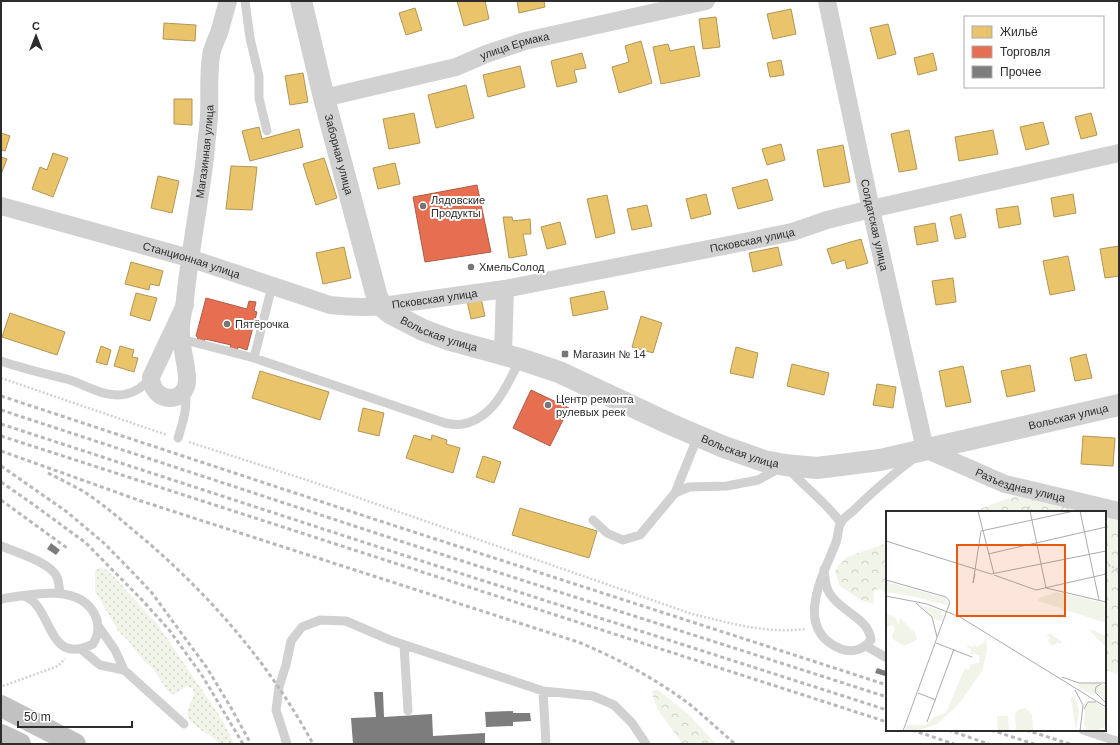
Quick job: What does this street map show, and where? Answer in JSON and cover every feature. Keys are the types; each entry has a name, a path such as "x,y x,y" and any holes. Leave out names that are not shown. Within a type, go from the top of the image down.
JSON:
{"highway":[{"path":"2,696 75,744"},
{"path":"1,735 20,744"}],"street":[{"name":"Магазинная улица","path":"185,390 187,385 187,376 180,331 185,305 189,258 205,160 209,116 208,82 211,54 228,1"},
{"name":"Заборная улица","path":"301,1 324,98 371,279 377,297 382,306"},
{"name":"улица Ермака","path":"324,98 456,68 486,54 525,41 706,1"},
{"name":"Солдатская улица","path":"827,1 871,209 925,449"},
{"name":"Псковская улица","path":"382,306 505,289 792,232 827,220 871,209 1119,153"},
{"name":"Станционная улица","path":"1,206 189,258 330,305 350,308 382,306"},
{"path":"505,289 512,357"},
{"name":"Магазинная улица","path":"151,377 185,305"},
{"name":"Вольская улица","path":"382,306 401,320 423,330 450,340 559,372 664,422 724,447 764,461 785,465 817,468 880,460 1119,405"},
{"path":"151,377 153,388 163,397 176,397 185,390"},
{"name":"Разъездная улица","path":"925,449 1005,484 1119,511"}],"lane":[{"path":"245,1 250,38 259,76 259,98 267,131"},
{"path":"254,358 272,286"},
{"path":"181,339 254,358 445,423 463,424 478,419 494,405 507,386 512,357"},
{"path":"1,361 28,370 70,380 106,394 126,394 136,391 146,384 151,377"},
{"path":"178,438 187,402 185,390"},
{"path":"593,520 607,533 623,540 640,534 675,493 698,436"},
{"path":"824,569 826,585 829,593 841,607 865,625 870,633 871,640 866,646 859,650 843,649 833,645 820,633 817,628 815,608 818,586 824,569 836,543 841,523 872,491 925,449"},
{"path":"675,493 689,487 727,486 758,480 785,465 796,478 831,510 841,523"},
{"path":"1,546 52,570 57,577 60,593"},
{"path":"1,599 60,593 75,596 88,605 93,611 99,626 124,670 184,724"},
{"path":"23,596 30,598 34,602 58,642 68,648 81,649 93,644 98,634 99,626"},
{"path":"287,744 276,710 276,700 291,641 302,627 320,620 346,621 404,645 543,691 593,696 614,705 632,723 646,744"},
{"path":"404,645 408,711"},
{"path":"866,646 886,657"},
{"path":"81,649 100,665 124,670"},
{"path":"543,691 546,744"},
{"path":"1086,731 1119,742"}],"path":[{"path":"1,378 128,422 316,483 692,614 748,627 776,631 817,628"},
{"path":"1106,564 1119,570"},
{"path":"2,696 58,666"}],"green space":[{"path":"1040,487 1119,507 1119,675 1106,670 1106,511 974,511"},
{"path":"886,543 886,593 880,589 874,590 873,604 861,600 840,586 835,572 838,566 847,557"},
{"path":"99,568 105,569 114,577 158,625 223,721 234,744 220,744 193,724 187,714 188,708 194,696 193,689 187,686 172,695 154,670 142,659 127,639 119,632 95,591 95,571"},
{"path":"658,690 688,714 716,744 680,744 680,740 659,711 653,698 652,691"}],"building: Жильё":[{"path":"457,1 485,1 489,19 464,26"},
{"path":"517,1 544,1 545,7 519,13"},
{"path":"415,8 422,30 406,35 399,13"},
{"path":"791,9 796,34 773,39 767,14"},
{"path":"716,17 720,47 703,49 699,19"},
{"path":"164,23 196,25 195,41 163,39"},
{"path":"888,24 896,54 878,59 870,28"},
{"path":"641,41 652,83 619,93 612,67 629,62 625,46"},
{"path":"668,44 670,51 694,46 700,76 661,84 653,47"},
{"path":"582,53 586,68 574,70 577,82 557,87 551,61"},
{"path":"933,53 937,70 918,75 914,58"},
{"path":"781,60 784,75 770,77 767,63"},
{"path":"520,66 525,87 488,97 483,75"},
{"path":"303,73 308,102 290,105 285,76"},
{"path":"466,85 474,118 436,128 428,95"},
{"path":"174,99 192,99 192,125 174,124"},
{"path":"414,113 420,143 389,149 383,119"},
{"path":"1091,113 1097,135 1081,139 1075,117"},
{"path":"1043,122 1049,144 1026,150 1020,127"},
{"path":"259,127 262,139 299,129 303,147 250,161 242,131"},
{"path":"909,130 917,169 899,172 891,134"},
{"path":"993,130 998,154 959,161 955,137"},
{"path":"1,133 10,136 5,151 1,150"},
{"path":"781,144 785,160 767,165 762,149"},
{"path":"843,145 850,182 824,187 817,150"},
{"path":"53,153 68,158 53,197 32,189 40,167 47,170"},
{"path":"1,157 7,159 1,174"},
{"path":"324,158 337,198 316,205 303,164"},
{"path":"395,163 400,184 378,189 373,168"},
{"path":"231,166 257,167 252,210 226,209"},
{"path":"158,176 179,181 172,213 151,208"},
{"path":"767,179 773,200 738,209 732,188"},
{"path":"706,194 711,214 691,219 686,199"},
{"path":"1073,194 1076,213 1054,217 1051,198"},
{"path":"607,195 615,233 596,238 587,199"},
{"path":"647,205 652,226 632,230 627,209"},
{"path":"1018,206 1021,224 999,228 996,209"},
{"path":"961,214 966,237 955,239 950,217"},
{"path":"503,217 512,217 513,221 530,219 531,234 523,234 527,255 509,258"},
{"path":"560,222 566,244 547,249 541,227"},
{"path":"935,223 938,241 917,245 914,227"},
{"path":"861,239 868,263 847,269 845,260 832,264 827,249"},
{"path":"1119,246 1119,276 1105,278 1100,249"},
{"path":"344,247 351,278 323,284 316,253"},
{"path":"778,247 782,265 753,272 749,253"},
{"path":"1068,256 1075,290 1050,295 1043,261"},
{"path":"131,262 163,271 159,286 150,284 149,290 125,284"},
{"path":"953,278 956,302 936,305 932,281"},
{"path":"604,291 608,309 573,316 570,298"},
{"path":"136,293 157,298 150,321 130,315"},
{"path":"481,298 485,316 471,319 467,301"},
{"path":"10,313 65,332 57,355 2,337"},
{"path":"641,316 662,323 653,353 632,347"},
{"path":"101,346 111,350 107,365 96,362"},
{"path":"120,346 134,350 132,357 138,358 134,372 114,366"},
{"path":"736,347 758,353 753,378 730,373"},
{"path":"1086,354 1092,378 1075,381 1070,358"},
{"path":"792,364 829,373 824,395 787,386"},
{"path":"1030,365 1035,391 1007,397 1001,371"},
{"path":"963,366 971,402 946,407 939,371"},
{"path":"260,371 329,392 320,420 252,398"},
{"path":"877,384 896,387 893,408 873,405"},
{"path":"363,408 384,413 379,436 358,431"},
{"path":"414,435 431,440 432,435 447,440 446,444 460,448 453,473 406,458"},
{"path":"1083,436 1115,438 1113,466 1081,464"},
{"path":"483,456 501,462 494,483 476,477"},
{"path":"520,508 597,531 589,558 512,535"}],"building: Торговля":[{"path":"477,185 491,252 425,262 413,197"},
{"name":"Пятёрочка","path":"206,298 247,309 249,301 256,302 254,311 257,312 247,350 238,347 237,352 229,350 231,345 205,339 204,342 197,340 198,337 196,336"},
{"path":"531,390 569,408 550,446 513,428"}],"building: Прочее":[{"path":"51,543 60,550 56,555 47,549"},
{"path":"877,668 886,671 885,676 875,673"},
{"path":"374,692 383,692 384,717 432,714 433,736 485,733 485,744 353,744 351,718 376,717"},
{"path":"513,711 513,713 530,713 531,721 513,722 513,726 486,727 485,712"}],"railway":[{"path":"1,396 386,523 886,685"},
{"path":"1,410 400,541 886,697"},
{"path":"1,424 886,710"},
{"path":"1,436 886,722"},
{"path":"1,451 141,501 578,642 621,662 662,685 688,703 735,744"},
{"path":"1,466 67,512 105,544 152,593 207,668 251,744"},
{"path":"48,473 83,491 109,510 160,553 210,602 234,628 256,656 296,714 313,744"},
{"path":"1,482 86,543 144,602 170,631 203,677 243,744"},
{"path":"1,500 67,548"},
{"path":"915,731 954,744"},
{"path":"951,731 989,744"},
{"path":"994,731 1034,744"},
{"path":"1029,731 1070,744"}],"place":[{"name":"Лядовские Продукты","path":"423,206"},
{"name":"ХмельСолод","path":"471,267"},
{"name":"Пятёрочка","path":"227,324"},
{"name":"Магазин № 14","path":"565,354"},
{"name":"Центр ремонта рулевых реек","path":"548,405"}]}
